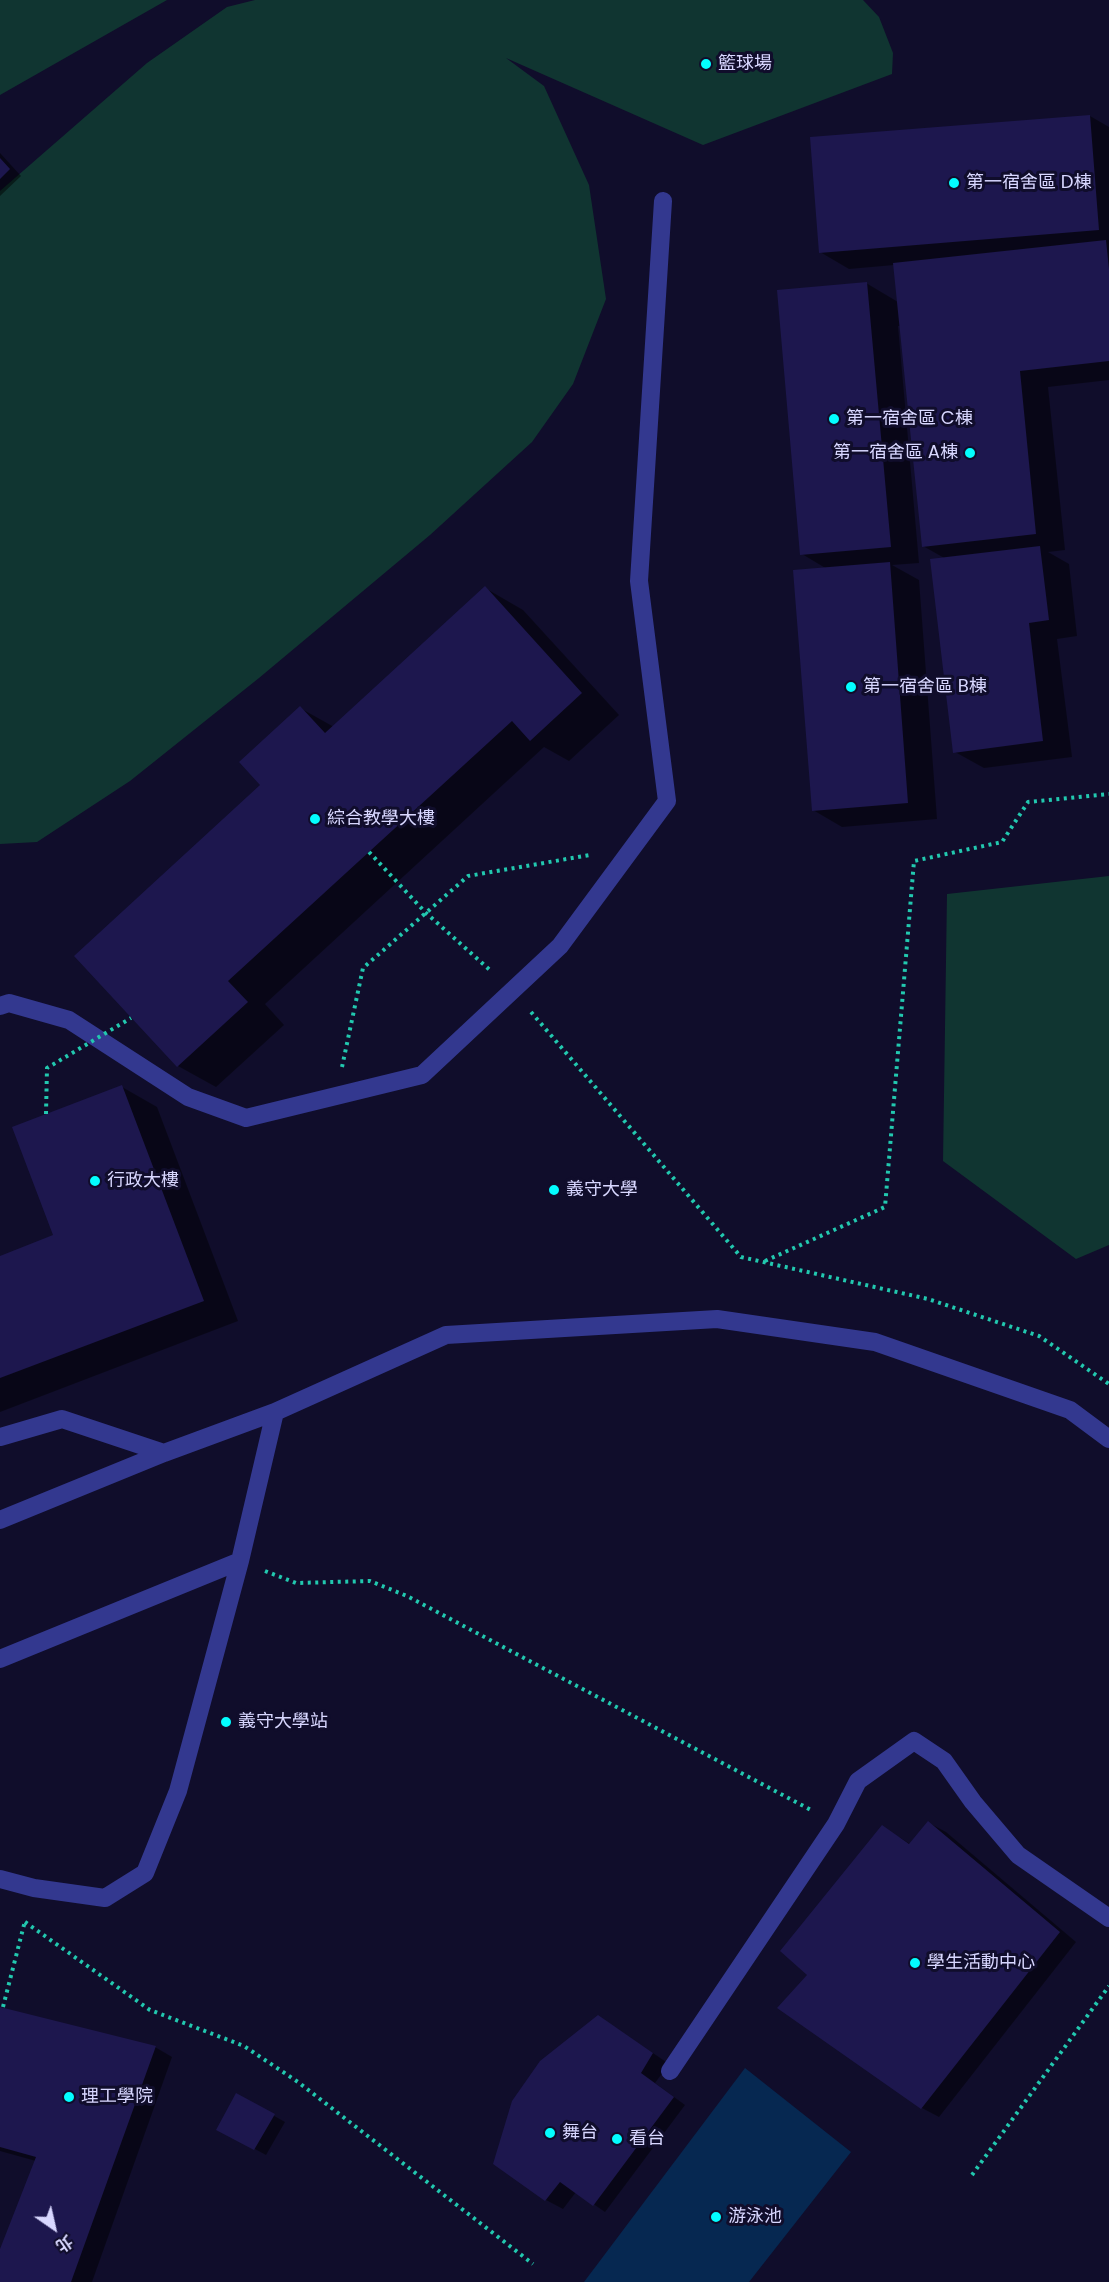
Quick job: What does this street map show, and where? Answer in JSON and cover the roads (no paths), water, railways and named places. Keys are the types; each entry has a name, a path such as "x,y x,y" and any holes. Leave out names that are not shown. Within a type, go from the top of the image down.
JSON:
{"lane":[{"path":"0,1006 9,1003 69,1020 188,1097 246,1118 423,1075 514,992 560,946 667,801 639,581 663,201"},
{"path":"0,1520 164,1453 275,1412 446,1335 717,1319 875,1342 1070,1410 1109,1439"},
{"path":"0,1879 34,1888 105,1898 145,1873 178,1791 240,1561 275,1412"},
{"path":"0,1437 62,1419 164,1453"},
{"path":"0,1659 240,1561"},
{"path":"670,2071 836,1824 858,1781 914,1741 944,1761 973,1802 1018,1855 1109,1918"}],"water":[{"name":"游泳池","path":"745,2068 851,2152 749,2282 584,2282"}],"place":[{"name":"籃球場","path":"706,64"},
{"name":"第一宿舍區 D棟","path":"954,183"},
{"name":"第一宿舍區 C棟","path":"834,419"},
{"name":"第一宿舍區 A棟","path":"970,453"},
{"name":"第一宿舍區 B棟","path":"851,687"},
{"name":"綜合教學大樓","path":"315,819"},
{"name":"行政大樓","path":"95,1181"},
{"name":"義守大學","path":"554,1190"},
{"name":"義守大學站","path":"226,1722"},
{"name":"學生活動中心","path":"915,1963"},
{"name":"理工學院","path":"69,2097"},
{"name":"舞台","path":"550,2133"},
{"name":"看台","path":"617,2139"},
{"name":"游泳池","path":"716,2217"}]}
